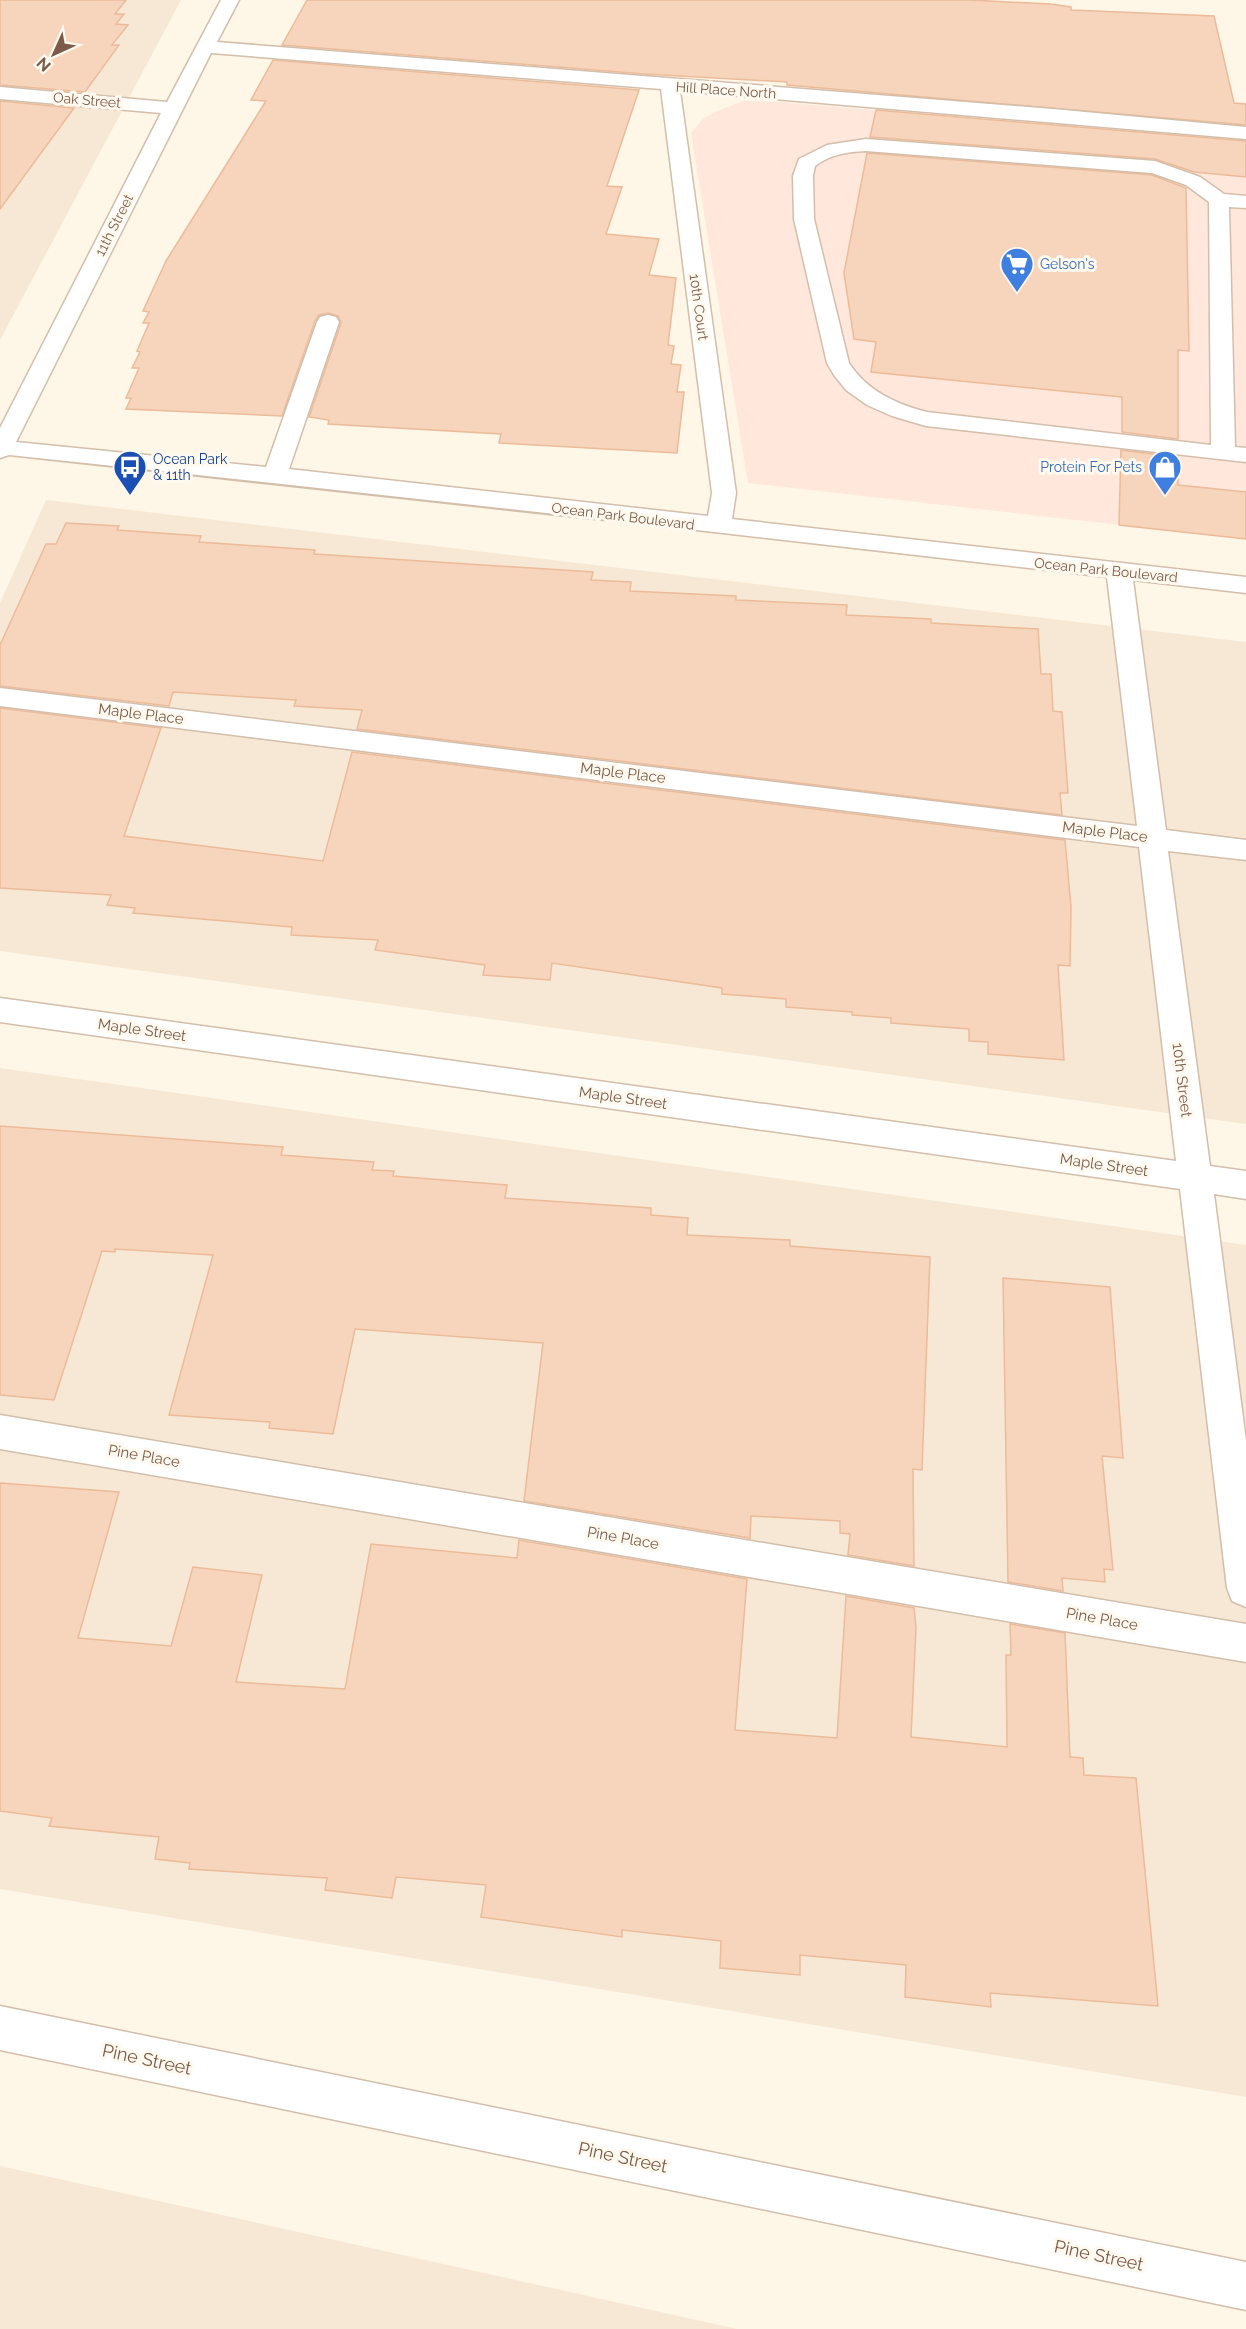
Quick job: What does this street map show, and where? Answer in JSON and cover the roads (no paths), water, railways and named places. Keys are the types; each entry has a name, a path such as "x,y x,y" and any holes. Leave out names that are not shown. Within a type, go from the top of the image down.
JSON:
{"street":[{"name":"11th Street","path":"1,448 230,0"},
{"name":"Hill Place North","path":"205,47 1053,115 1246,133"},
{"name":"10th Court","path":"670,86 724,493 718,527"},
{"name":"Oak Street","path":"0,93 173,108"},
{"path":"1246,202 1219,200 1193,181 1155,167 866,145 833,148 818,153 806,163 803,176 804,219 838,363 845,378 859,391 904,414 926,419 1246,455"},
{"path":"1219,200 1223,453"},
{"path":"276,475 327,322"},
{"name":"Ocean Park Boulevard","path":"1,448 276,475 718,527 1246,585"},
{"name":"10th Street","path":"1119,571 1246,1588"},
{"name":"Maple Place","path":"0,697 1246,850"},
{"name":"Maple Street","path":"0,1010 1246,1185"},
{"name":"Pine Place","path":"0,1432 1246,1643"},
{"name":"Pine Street","path":"0,2028 1246,2286"}],"place":[{"name":"Gelson's","path":"1017,293"},
{"name":"Ocean Park & 11th","path":"130,496"},
{"name":"Protein For Pets","path":"1165,496"}]}
